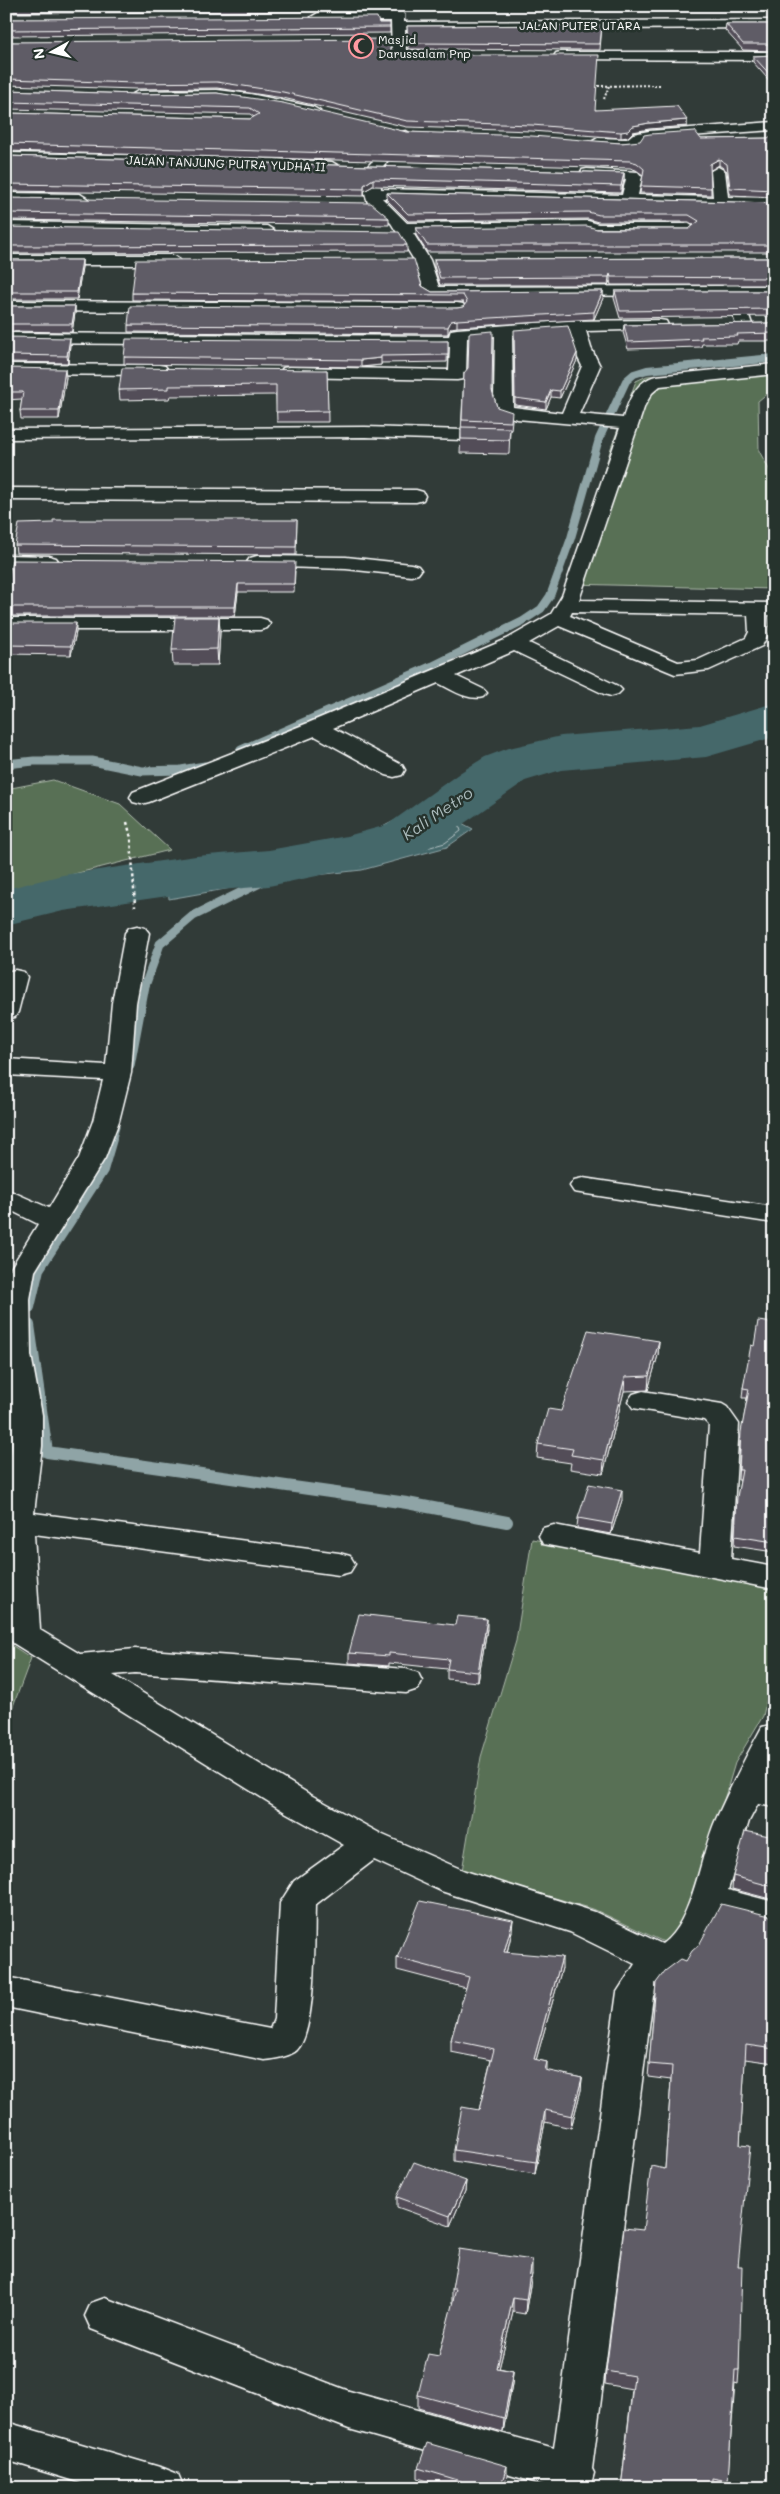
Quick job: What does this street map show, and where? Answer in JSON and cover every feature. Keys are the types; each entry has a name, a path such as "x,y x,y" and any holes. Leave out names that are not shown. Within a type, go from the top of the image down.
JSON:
{"street":[{"path":"758,6 769,24"},
{"path":"300,17 397,22"},
{"path":"380,40 397,22"},
{"path":"397,22 399,55 454,55"},
{"name":"JALAN PUTER UTARA","path":"397,22 769,24"},
{"path":"547,56 774,56"},
{"path":"127,95 217,94 263,100 327,114"},
{"path":"580,142 631,144 638,137 649,135 774,126"},
{"path":"388,129 407,134 424,134"},
{"path":"407,134 373,168 375,198 398,220 422,260 432,292 774,291"},
{"name":"JALAN TANJUNG PUTRA YUDHA II","path":"6,157 232,161 391,169"},
{"path":"718,171 721,202"},
{"path":"576,173 625,174 634,176 629,199"},
{"path":"6,198 94,200"},
{"path":"360,203 375,198 629,199 774,203"},
{"path":"384,232 554,226 588,226 597,229 688,229"},
{"path":"6,227 279,231"},
{"path":"6,260 186,260"},
{"path":"402,260 441,260"},
{"path":"725,266 744,324"},
{"path":"6,306 475,307 471,292"},
{"path":"274,371 458,375 458,338 453,308"},
{"path":"724,324 764,324"},
{"path":"6,338 458,338 504,331 576,326 675,325"},
{"path":"568,418 591,366 582,348 576,326"},
{"path":"504,331 503,397 505,410 517,414 625,424"},
{"path":"6,369 180,370"},
{"path":"563,612 625,424 646,388 656,381 774,369"},
{"path":"6,434 365,432 506,436"},
{"path":"6,494 416,496"},
{"path":"6,561 65,562"},
{"path":"241,562 346,563 411,570"},
{"path":"141,797 316,728 440,676 514,643 563,612 766,609 755,642 702,666 692,668 670,666 563,612"},
{"path":"6,624 260,624"},
{"path":"514,643 611,690"},
{"path":"440,676 476,693"},
{"path":"316,728 394,770"},
{"path":"137,933 124,1003 118,1073 112,1090 106,1121 92,1158 54,1221 21,1270 16,1299 17,1355 27,1415 27,1446 18,1521 24,1635 297,1803 371,1844 453,1880 582,1922 665,1962"},
{"path":"6,1012 15,977"},
{"path":"6,1067 118,1073"},
{"path":"583,1186 774,1215"},
{"path":"6,1197 54,1221"},
{"path":"643,1401 712,1412 718,1414 724,1424 716,1567"},
{"path":"18,1521 338,1564"},
{"path":"554,1536 774,1578"},
{"path":"77,1666 135,1661 406,1681"},
{"path":"105,2316 349,2410 571,2480 635,1992 649,1974 683,1948 689,1939 708,1898 732,1821 760,1792 774,1736"},
{"path":"6,1992 264,2044 282,2041 290,2032 292,2019 298,1904 306,1891 371,1844"},
{"path":"708,1898 774,1916"},
{"path":"6,2441 163,2488"}],"path":[{"path":"589,86 660,84"},
{"path":"604,98 608,86"},
{"path":"130,838 137,933"}],"green space":[{"path":"773,366 774,388 758,401 759,451 774,478 774,589 570,584 611,448 636,381 647,376"},
{"path":"53,780 120,804 170,850 6,891 6,789"},
{"path":"6,1357 18,1401 6,1531"},
{"path":"532,1539 774,1584 774,1666 763,1716 735,1763 685,1931 664,1942 593,1909 462,1871 481,1757 516,1641"},
{"path":"6,1551 7,1642 31,1658 6,1725"}],"water":[{"path":"426,804 473,829 447,847 362,870 288,878 169,899 167,873 238,863 375,831"}],"building":[{"path":"6,6 155,6 6,7"},
{"path":"377,17 379,23 390,23 390,27 6,30 6,19"},
{"path":"726,24 774,24 774,44 743,44"},
{"path":"602,25 600,44 408,43 407,26"},
{"path":"390,39 390,49 399,55 599,55 595,110 677,106 687,120 649,123 633,126 628,131 621,132 532,125 407,121 283,92 217,82 136,83 6,79 6,42"},
{"path":"774,55 774,79 753,56"},
{"path":"6,90 136,94 217,93 283,103 407,132 532,136 621,143 640,141 644,135 650,134 695,131 701,139 774,138 774,190 730,188 727,164 719,159 710,164 711,188 641,186 644,169 637,163 630,161 6,144 6,113 250,119 259,114 250,108 6,102"},
{"path":"6,156 624,173 621,186 373,179 364,185 364,189 6,184"},
{"path":"387,193 774,203 774,245 427,245 416,228 587,226 597,229 689,229 699,221 689,215 599,215 588,212 408,214"},
{"path":"6,198 371,203 389,218 6,213"},
{"path":"6,227 399,232 407,245 6,246"},
{"path":"774,258 774,278 611,277 610,274 609,277 440,278 434,259"},
{"path":"414,259 422,286 432,292 603,291 594,312 457,320 451,321 448,327 128,325 130,306 463,307 467,302 463,295 132,293 136,260"},
{"path":"6,260 82,260 77,292 6,292"},
{"path":"615,291 774,291 774,309 620,311"},
{"path":"6,306 75,306 72,324 6,324"},
{"path":"774,323 774,333 701,337 702,339 628,342 624,325"},
{"path":"568,326 577,353 560,391 551,390 546,402 515,398 514,330"},
{"path":"493,331 492,390 497,407 512,412 511,422 462,420 464,373 468,368 469,333"},
{"path":"6,337 70,338 67,356 6,355"},
{"path":"126,339 448,341 448,355 381,356 381,358 361,360 124,357"},
{"path":"6,368 65,369 59,411 20,411 23,392 6,392"},
{"path":"122,368 327,370 328,411 276,412 276,385 169,386 169,389 119,390"},
{"path":"461,427 510,428 509,440 461,439"},
{"path":"53,520 297,520 296,547 15,545 19,524 53,523"},
{"path":"12,560 295,562 294,584 238,584 235,607 6,607 6,592"},
{"path":"175,617 219,617 217,649 172,650"},
{"path":"6,623 76,623 71,646 6,645"},
{"path":"758,1321 774,1323 774,1542 735,1536 737,1497 742,1470 739,1470 741,1432 749,1389 743,1388 751,1345 754,1346"},
{"path":"588,1330 659,1341 649,1376 625,1377 604,1460 571,1455 573,1449 538,1444 548,1409 561,1411"},
{"path":"589,1484 622,1490 612,1524 578,1518"},
{"path":"359,1614 455,1625 457,1616 487,1619 478,1672 447,1669 449,1659 389,1653 389,1656 349,1653"},
{"path":"745,1831 774,1837 774,1887 733,1876"},
{"path":"420,1901 513,1920 504,1952 562,1957 534,2059 547,2062 545,2070 582,2078 572,2116 545,2110 536,2162 454,2150 462,2107 479,2110 494,2049 451,2040 469,1977 397,1958"},
{"path":"721,1904 774,1917 774,2049 746,2045 740,2145 750,2146 738,2266 742,2266 739,2370 735,2370 728,2481 712,2478 712,2488 621,2488 634,2376 606,2371 624,2228 643,2230 651,2166 665,2169 672,2066 649,2064 656,1983 665,1971 681,1959 686,1961 692,1951 699,1945"},
{"path":"414,2162 466,2181 450,2216 397,2197"},
{"path":"459,2249 532,2260 526,2300 513,2298 497,2368 513,2371 504,2418 418,2395 428,2354 439,2356 456,2289 452,2289"},
{"path":"427,2443 507,2466 500,2488 459,2488 461,2481 418,2468"}],"waterway":[{"path":"428,668 523,621 541,609 550,596 571,538 599,439 626,381 634,374 647,370 774,358"},
{"path":"241,750 430,667"},
{"name":"Kali Metro","path":"6,907 63,893 196,874 269,868 353,852 407,837 481,784 505,769 529,760 561,753 706,741 774,719"},
{"path":"6,764 34,761 92,761 142,771 181,770 205,766"},
{"path":"130,1066 145,986 160,944 193,916 262,882 253,870"},
{"path":"111,1141 115,1127"},
{"path":"29,1307 38,1269 102,1170 111,1139"},
{"path":"29,1325 47,1452 407,1503 507,1522"}],"place":[{"name":"Masjid Darussalam Pnp","path":"361,46"}]}
